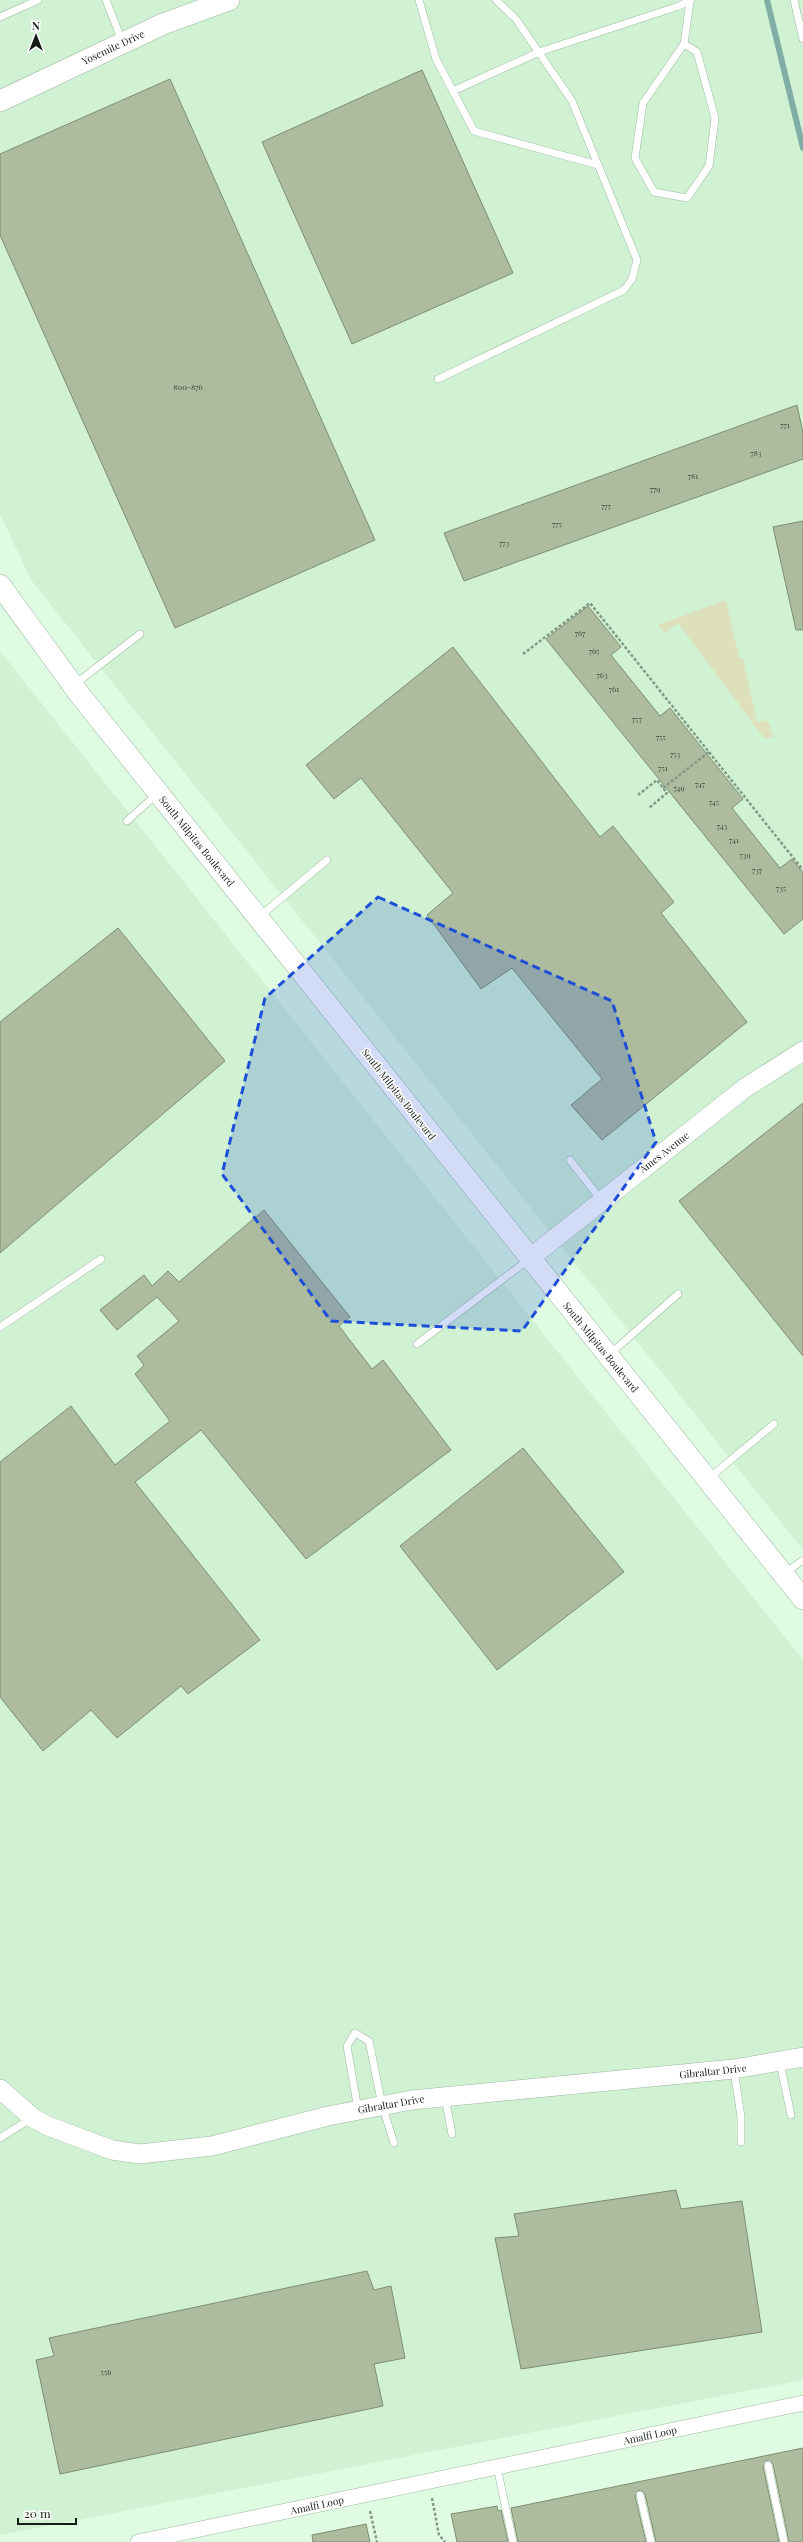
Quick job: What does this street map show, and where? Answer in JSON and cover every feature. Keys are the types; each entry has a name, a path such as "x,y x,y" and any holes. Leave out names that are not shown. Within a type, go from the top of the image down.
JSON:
{"main road":[{"name":"Yosemite Drive","path":"0,101 163,24 229,0"},
{"name":"South Milpitas Boulevard","path":"0,585 73,685 803,1599"}],"street":[{"name":"Ames Avenue","path":"530,1258 745,1088 803,1052"},
{"name":"Gibraltar Drive","path":"0,2089 33,2118 70,2136 112,2150 140,2154 212,2146 382,2105 446,2096 734,2069 803,2057"},
{"name":"Amalfi Loop","path":"138,2542 803,2403"}],"lane":[{"path":"0,17 38,0"},
{"path":"106,0 123,43"},
{"path":"419,0 436,59 474,131 598,165"},
{"path":"438,379 624,290 632,279 636,260 572,101 516,19 498,0"},
{"path":"794,0 803,39"},
{"path":"453,91 539,52 691,1 684,44 643,103 635,158 654,192 687,198 709,166 715,118 697,52 684,44"},
{"path":"73,685 140,634"},
{"path":"127,821 159,793"},
{"path":"259,918 328,860"},
{"path":"570,1160 602,1201"},
{"path":"417,1344 530,1258"},
{"path":"0,1327 101,1259"},
{"path":"608,1356 678,1294"},
{"path":"707,1479 774,1424"},
{"path":"783,1574 803,1560"},
{"path":"358,2110 347,2046 355,2033 369,2041 382,2105 394,2143"},
{"path":"780,2062 791,2115"},
{"path":"734,2069 741,2117 741,2142"},
{"path":"446,2096 452,2134"},
{"path":"0,2138 33,2118"},
{"path":"768,2465 784,2542"},
{"path":"497,2467 513,2542"},
{"path":"640,2495 651,2542"}],"path":[{"path":"523,654 590,603 803,870"},
{"path":"663,788 708,752"},
{"path":"638,795 657,780 667,793 649,808"},
{"path":"370,2508 377,2542"}],"highlighted area":[{"path":"378,897 612,1001 656,1142 522,1331 331,1321 222,1174 265,998"}],"shaded area":[{"path":"0,0 803,0 803,1550 31,580 0,514"},
{"path":"726,600 739,658 743,658 757,722 768,720 773,737 764,738 678,623 665,633 658,625"},
{"path":"0,651 803,1660 803,2380 0,2535"}],"building":[{"path":"422,70 513,273 352,344 262,142"},
{"path":"170,79 375,540 175,628 0,235 0,154"},
{"path":"797,405 803,433 803,459 464,581 444,533"},
{"path":"803,521 803,630 796,630 773,527"},
{"path":"588,606 621,647 611,655 660,716 670,708 743,799 732,808 780,868 792,859 803,873 803,919 784,934 546,639"},
{"path":"453,647 600,837 613,826 674,902 661,913 747,1022 602,1140 571,1105 602,1079 512,968 481,989 427,915 453,893 361,778 334,799 306,765"},
{"path":"118,928 225,1061 0,1253 0,1022"},
{"path":"803,1103 803,1356 679,1201"},
{"path":"264,1210 350,1317 339,1326 372,1369 383,1360 451,1450 306,1559 201,1430 135,1482 260,1640 188,1694 181,1686 117,1738 91,1710 43,1751 0,1697 0,1462 71,1406 115,1465 170,1421 135,1374 144,1365 137,1356 179,1321 157,1297 117,1330 100,1310 144,1275 152,1286 168,1271 179,1282"},
{"path":"523,1448 624,1572 497,1670 400,1546"},
{"path":"676,2190 681,2209 742,2201 762,2332 521,2369 495,2238 519,2236 514,2214"},
{"path":"367,2271 374,2290 391,2286 405,2358 374,2364 383,2406 60,2474 36,2360 54,2356 49,2338"},
{"path":"803,2448 803,2542 789,2542 773,2464 767,2460 763,2466 779,2542 656,2542 645,2494 639,2490 635,2496 646,2542 518,2542 511,2508"},
{"path":"497,2506 498,2511 501,2510 508,2542 457,2542 451,2514"},
{"path":"366,2524 370,2542 313,2542 312,2535"}],"waterway":[{"path":"767,0 803,148"}]}
